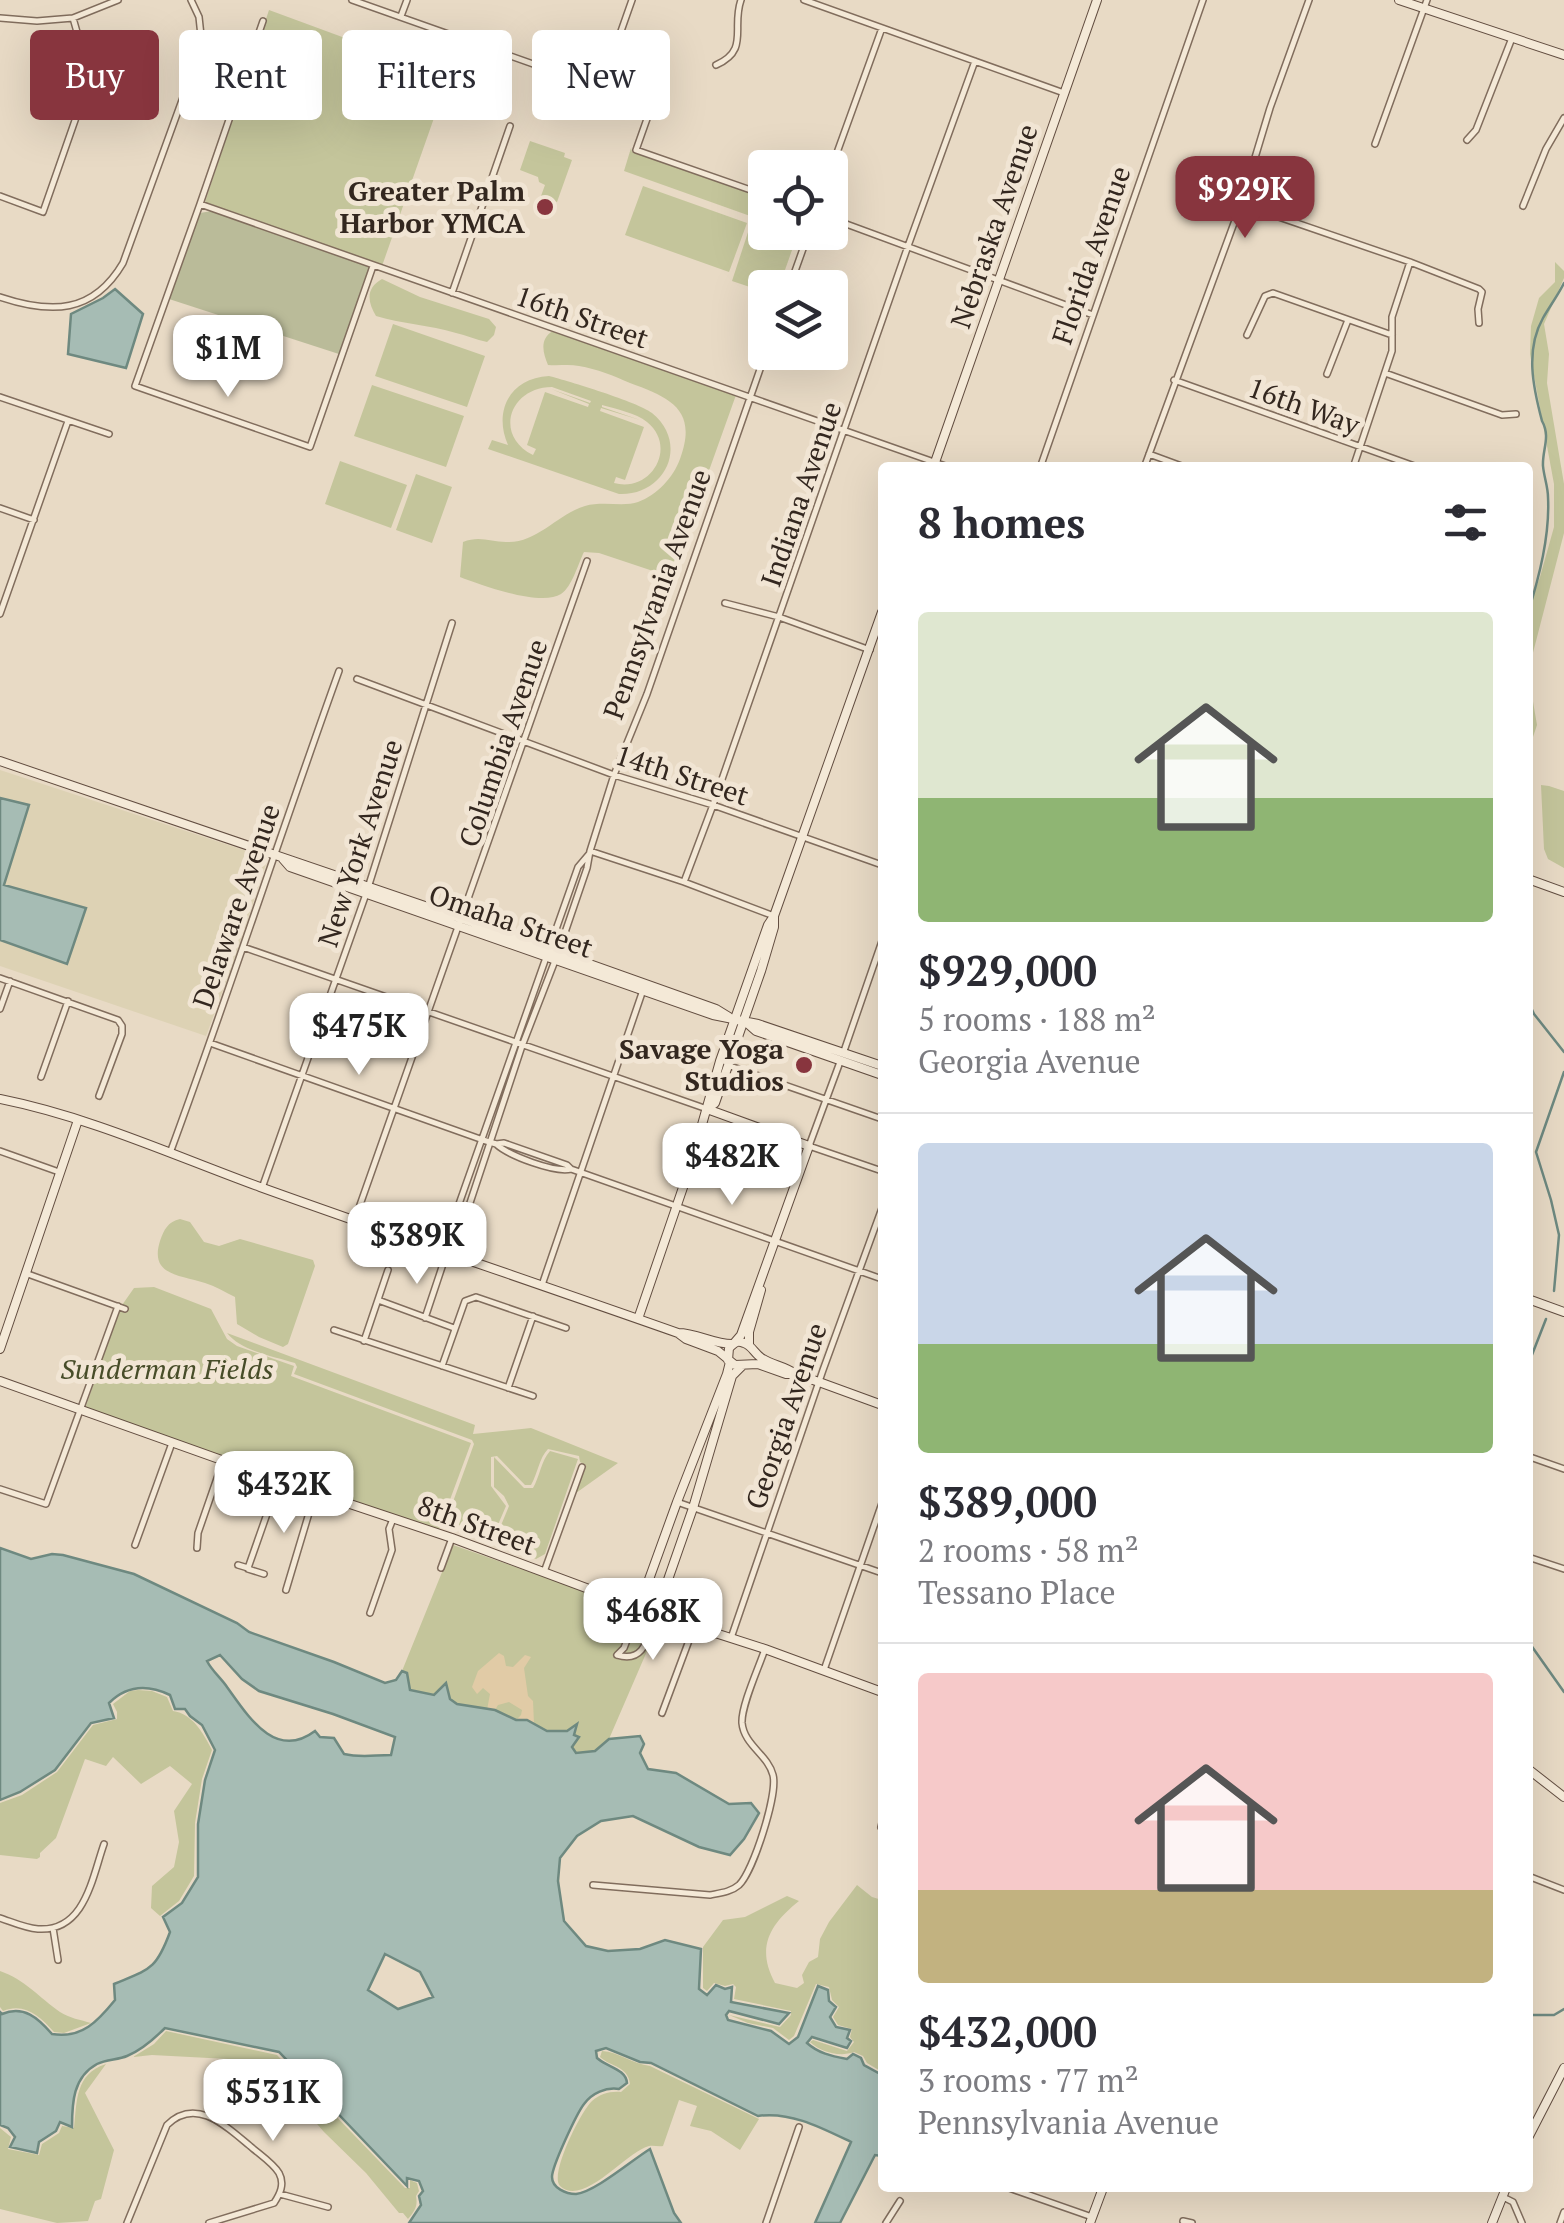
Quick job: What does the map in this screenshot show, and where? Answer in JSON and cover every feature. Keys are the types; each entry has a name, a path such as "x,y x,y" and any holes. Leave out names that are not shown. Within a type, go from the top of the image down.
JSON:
{"street":[{"path":"0,18 73,18 118,0"},
{"path":"0,297 28,306 69,306 101,291 116,275 202,45 200,17 192,0"},
{"path":"352,0 601,88 632,0"},
{"path":"401,16 407,0"},
{"path":"716,65 736,51 741,0"},
{"path":"804,0 1064,93"},
{"name":"Nebraska Avenue","path":"935,462 1096,0"},
{"name":"Florida Avenue","path":"1042,462 1203,0"},
{"path":"1146,462 1241,204 1309,0"},
{"path":"1400,0 1425,4 1564,55"},
{"path":"1375,144 1425,4"},
{"path":"0,196 44,212 84,100 83,53 73,18"},
{"path":"262,21 134,386 310,447 372,266"},
{"path":"838,150 882,28"},
{"path":"1468,140 1476,130 1512,38"},
{"name":"Indiana Avenue","path":"684,882 975,61"},
{"path":"1523,206 1546,148 1564,118"},
{"path":"647,120 636,150 748,189"},
{"path":"452,294 510,126"},
{"name":"16th Street","path":"200,204 929,462"},
{"path":"1241,204 1478,288 1482,292 1479,323"},
{"path":"848,224 1093,315"},
{"path":"1355,462 1392,351 1392,317 1410,262"},
{"path":"1247,335 1265,296 1274,293 1392,334"},
{"path":"1327,374 1348,320"},
{"name":"Pennsylvania Avenue","path":"425,1318 448,1252 458,1238 519,1045 588,868 614,775 647,694 760,370"},
{"path":"1385,373 1502,416 1516,414"},
{"name":"16th Way","path":"1174,380 1403,462"},
{"path":"0,397 109,434"},
{"path":"0,614 68,421"},
{"path":"1149,454 1171,462"},
{"path":"0,508 34,520"},
{"name":"Columbia Avenue","path":"355,1219 588,561"},
{"path":"725,603 878,653"},
{"name":"New York Avenue","path":"262,1188 367,890 452,623"},
{"path":"638,1319 768,925 804,837 878,625"},
{"name":"Delaware Avenue","path":"170,1153 339,672"},
{"name":"14th Street","path":"357,679 614,775 713,805 878,864"},
{"name":"Omaha Street","path":"0,761 293,861 713,1015 738,1020 756,1031 878,1065"},
{"path":"590,851 774,916"},
{"path":"1533,881 1564,892"},
{"path":"242,947 878,1170"},
{"path":"764,1276 749,1332 751,1359 732,1376 693,1508 643,1649 636,1656 624,1658 616,1654 624,1648 730,1368 728,1350 741,1335 764,1276 878,952"},
{"path":"0,978 116,1018 122,1028 99,1096"},
{"path":"0,1009 10,981"},
{"path":"542,1284 644,987"},
{"path":"40,1077 68,1002"},
{"path":"707,1110 714,1103 738,1020"},
{"path":"210,1043 490,1142 504,1143 878,1278"},
{"name":"Omaha Street","path":"842,1056 878,1073"},
{"path":"726,1065 878,1118"},
{"path":"0,1099 78,1120 542,1284 678,1333 718,1350 729,1361 795,1374"},
{"path":"0,1349 3,1329 78,1120"},
{"path":"0,1151 59,1172"},
{"name":"Georgia Avenue","path":"732,1638 878,1219"},
{"path":"364,1341 388,1270"},
{"path":"0,1489 46,1504 122,1307 24,1273"},
{"path":"442,1366 465,1300 476,1297 566,1328"},
{"path":"378,1300 454,1328"},
{"path":"1533,1301 1564,1312"},
{"path":"508,1388 533,1316"},
{"path":"334,1330 533,1396"},
{"path":"678,1333 721,1344 742,1342 760,1358 795,1374 878,1404"},
{"name":"8th Street","path":"0,1381 878,1690"},
{"path":"136,1545 172,1443"},
{"path":"1533,1458 1564,1469"},
{"path":"197,1548 198,1533 223,1461"},
{"path":"544,1573 582,1466"},
{"path":"248,1568 276,1479"},
{"path":"286,1590 316,1493"},
{"path":"677,1502 878,1571"},
{"path":"824,1670 878,1514"},
{"path":"370,1613 392,1550 389,1528 393,1520"},
{"path":"441,1568 452,1538"},
{"path":"1533,1559 1564,1569"},
{"path":"238,1565 264,1574"},
{"path":"662,1713 694,1627"},
{"path":"593,1885 710,1894 723,1893 740,1883 759,1840 773,1792 770,1767 747,1740 742,1727 765,1649"},
{"path":"1533,1773 1564,1798"},
{"path":"0,1918 35,1929 54,1928 70,1921 80,1910 104,1844"},
{"path":"1533,1878 1564,1890"},
{"path":"54,1928 58,1960"},
{"path":"1533,2121 1564,2068"},
{"path":"220,2120 230,2093"},
{"path":"128,2223 167,2125 181,2115 192,2114 220,2120 278,2170 281,2180 280,2194 274,2203 209,2223"},
{"path":"766,2223 799,2127"},
{"path":"1019,2192 1091,2220 1101,2192"},
{"path":"1492,2223 1505,2192 1514,2202 1522,2223"},
{"path":"280,2194 328,2206"},
{"path":"886,2223 900,2201"},
{"path":"1560,2223 1564,2212"},
{"path":"1183,2221 1192,2223"}],"shaded area":[{"path":"0,770 268,858 206,1036 0,966 0,940 67,963 86,909 4,885 28,806 0,798"}],"green space":[{"path":"269,10 342,37 342,120 433,120 382,266 205,202 232,120 322,120 322,30 262,30"},
{"path":"530,141 565,153 564,157 572,160 557,202 541,196 545,185 538,177 520,170"},
{"path":"631,148 632,152 748,192 748,215 624,171"},
{"path":"643,186 747,223 729,272 625,235"},
{"path":"212,211 372,268 342,355 169,299 200,213"},
{"path":"748,232 748,250 792,250 785,270 748,270 748,286 732,281"},
{"path":"1555,262 1564,271 1564,278 1544,324 1549,354 1547,383 1564,484 1564,533 1533,653 1533,596 1554,527 1554,484 1530,354 1531,326 1539,298 1555,282"},
{"path":"382,279 420,297 489,319 496,327 494,335 487,342 376,316 370,295"},
{"path":"393,324 485,356 467,407 375,376"},
{"path":"553,331 736,395 671,577 599,553 584,552 568,586 552,597 511,593 460,577 463,542 519,541 585,506 638,502 664,485 680,459 686,429 677,408 658,394 605,373 575,365 548,365 544,342"},
{"path":"549,376 571,382 652,413 669,439 667,466 660,477 649,487 619,494 488,449 492,440 508,445 503,420 508,398 535,378","holes":["552,387 591,401 551,389 589,404 588,407 545,392 527,445 536,449 533,455 513,436 512,414 526,395","602,405 637,416 656,432 660,455 649,475 639,481 614,483 616,477 625,480 644,427 600,411 601,408 640,420"]},
{"path":"372,385 464,416 446,467 354,436"},
{"path":"340,461 407,485 391,528 325,504"},
{"path":"416,474 452,487 432,543 396,530"},
{"path":"1533,701 1537,725 1533,737"},
{"path":"1541,785 1564,791 1564,868 1548,859 1544,849"},
{"path":"180,1219 190,1222 204,1242 219,1246 240,1239 313,1260 315,1266 288,1344 283,1347 237,1324 235,1297 163,1268 158,1253 160,1241 167,1227"},
{"name":"Sunderman Fields","path":"154,1287 211,1309 227,1339 294,1366 291,1376 471,1443 438,1532 85,1409 120,1308 134,1288"},
{"path":"227,1333 475,1425 473,1434 531,1428 618,1463 576,1493 586,1465 579,1456 548,1449 531,1485 525,1485 497,1456 491,1457 491,1486 506,1506 494,1534 502,1544 446,1521 474,1444 472,1440 294,1374 295,1363 249,1349"},
{"path":"550,1451 578,1459 545,1554 536,1559 509,1547 497,1535 509,1506 494,1487 494,1457 524,1488 533,1488"},
{"path":"453,1545 660,1621 609,1739 595,1751 576,1753 572,1747 578,1736 574,1735 577,1726 567,1731 547,1731 495,1710 409,1690 407,1673 402,1671"},
{"path":"130,1691 167,1697 173,1711 192,1720 212,1750 202,1779 195,1823 194,1876 179,1901 160,1916 151,1908 152,1886 174,1867 179,1842 174,1811 192,1784 170,1766 141,1784 113,1757 106,1766 85,1759 56,1838 40,1857 0,1855 0,1803 22,1795 57,1772 93,1725 117,1719 113,1704"},
{"path":"857,1885 878,1899 878,2070 854,2052 831,2053 810,2042 847,2051 854,2042 850,2037 852,2029 838,2025 833,2017 839,2007 832,2000 829,1987 816,1984 789,2040 773,2028 729,2015 780,2027 791,2011 734,1999 733,1984 714,1983 707,1991 703,1988 703,1947 723,1920 745,1917 787,1896 799,1901 773,1928 766,1948 775,1983 797,1988 804,1983 802,1975 809,1962 818,1957 820,1939"},
{"path":"0,1971 64,2014 91,2023 64,2033 54,2032 31,2012 18,2008 3,2011"},
{"path":"166,2031 277,2055 405,2188 410,2188 410,2180 417,2183 416,2206 408,2219 261,2066 228,2059 133,2057"},
{"path":"602,2051 650,2066 759,2119 740,2150 711,2131 690,2126 697,2106 679,2100 663,2146 640,2150 592,2184 570,2191 560,2186 559,2169 581,2117 595,2099 621,2092 630,2084 623,2070 600,2057"},
{"path":"106,2064 85,2093 114,2150 101,2199 95,2201 88,2221 57,2223 0,2209 0,2128 11,2137 8,2149 39,2155 42,2144 59,2133 62,2126 74,2128 83,2082 88,2074"}],"sand":[{"path":"499,1653 506,1666 513,1667 525,1655 531,1657 524,1668 528,1696 533,1701 534,1724 516,1720 522,1710 509,1702 487,1710 490,1694 483,1688 477,1694 472,1687 478,1671"}],"water":[{"path":"115,289 143,314 126,368 68,354 71,314"},
{"path":"0,798 29,805 4,885 86,908 67,964 0,940"},
{"path":"0,1548 31,1559 63,1555 134,1574 249,1632 385,1683 396,1680 402,1671 407,1673 410,1690 434,1695 446,1683 450,1699 457,1704 495,1710 547,1731 567,1731 577,1724 574,1735 579,1737 572,1747 576,1753 595,1751 609,1739 640,1736 644,1744 640,1753 648,1769 676,1773 729,1804 751,1803 759,1813 730,1855 699,1847 633,1816 601,1821 577,1836 560,1858 558,1881 564,1921 586,1946 608,1951 640,1949 665,1940 701,1949 699,1989 707,1995 716,1985 732,1987 731,2002 789,2013 779,2024 729,2011 726,2015 728,2020 771,2031 789,2044 798,2037 818,1986 828,1990 829,2001 836,2007 830,2017 836,2027 850,2030 847,2038 851,2041 847,2048 812,2037 807,2043 836,2057 847,2059 853,2054 878,2073 878,2155 840,2223 815,2223 851,2142 794,2118 758,2116 651,2063 606,2048 596,2051 597,2058 620,2071 627,2083 619,2089 600,2092 584,2104 560,2151 553,2181 564,2192 584,2192 650,2149 681,2223 409,2223 421,2205 419,2196 423,2191 419,2181 407,2178 407,2186 279,2052 165,2028 132,2054 89,2069 76,2091 72,2127 60,2122 56,2131 39,2142 37,2153 10,2147 15,2137 0,2125 0,2012 17,2011 30,2015 52,2034 72,2034 96,2021 115,2000 114,1984 144,1971 156,1961 170,1932 163,1917 182,1903 198,1877 198,1824 205,1780 215,1750 202,1725 185,1709 175,1709 170,1695 145,1688 130,1690 109,1703 114,1718 91,1723 55,1770 0,1800","holes":["220,1655 259,1691 395,1737 391,1755 344,1754 334,1738 320,1737 315,1731 301,1739 275,1738 254,1722 207,1661","385,1954 420,1972 433,1997 398,2009 368,1990"]}],"waterway":[{"path":"1533,594 1543,556 1548,493 1543,466 1546,433 1536,395 1532,356 1537,330 1564,283"},
{"path":"1533,1012 1564,1052"},
{"path":"1554,1291 1559,1235 1536,1152 1564,1072"},
{"path":"1533,1352 1546,1319"},
{"path":"1533,1648 1564,1692"},
{"path":"1533,2015 1554,2015 1564,2009"}],"place":[{"name":"Greater Palm Harbor YMCA","path":"545,207"},
{"name":"Savage Yoga Studios","path":"804,1065"}]}
